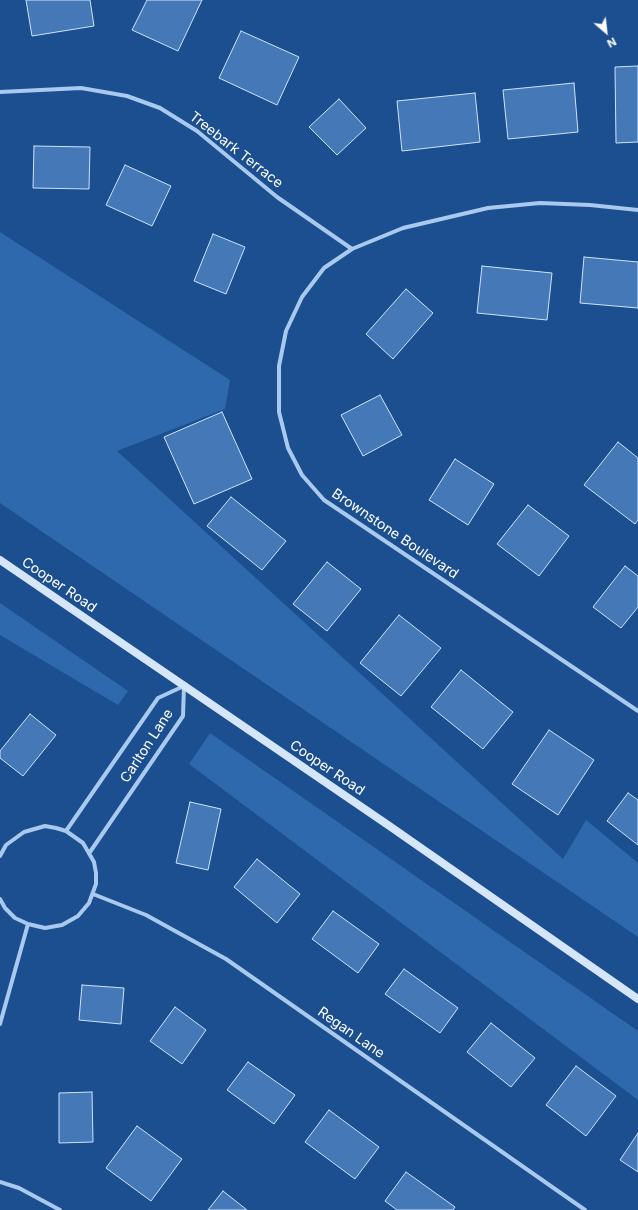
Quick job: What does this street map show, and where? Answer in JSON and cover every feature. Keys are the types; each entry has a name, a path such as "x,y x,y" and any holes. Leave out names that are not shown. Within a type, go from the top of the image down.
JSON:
{"street":[{"name":"Treebark Terrace","path":"0,92 81,88 127,96 160,108 197,130 277,197 352,249"},
{"name":"Brownstone Boulevard","path":"638,210 540,203 488,208 403,228 352,249 324,268 302,297 286,331 279,366 279,412 288,448 302,475 324,500 638,711"},
{"name":"Cooper Road","path":"0,560 638,999"},
{"name":"Carlton Lane","path":"66,831 158,698 184,686 183,716 90,852"},
{"path":"0,855 6,845 14,837 34,828 45,826 66,831 84,843 90,852 96,873 93,894 84,910 71,921 54,927 45,928 28,924 15,918 5,908 0,899"},
{"name":"Regan Lane","path":"93,894 146,915 226,960 585,1210"},
{"path":"0,1024 28,924"},
{"path":"0,1182 19,1188 60,1210"}],"shaded area":[{"path":"0,232 230,380 225,409 117,451 563,859 586,820 638,863 638,937 0,503"},
{"path":"0,603 128,691 118,705 0,635"},
{"path":"210,733 638,1031 638,1100 189,764"}],"building":[{"path":"26,0 90,0 94,26 32,36"},
{"path":"147,0 202,0 178,51 132,30"},
{"path":"241,31 299,57 277,105 219,78"},
{"path":"638,66 638,142 616,143 615,67"},
{"path":"574,83 578,132 508,139 503,90"},
{"path":"475,93 480,142 402,151 397,101"},
{"path":"339,99 366,128 337,155 309,127"},
{"path":"34,146 90,147 89,189 33,188"},
{"path":"125,165 171,186 152,226 106,205"},
{"path":"213,234 245,247 226,294 194,281"},
{"path":"584,257 638,262 638,308 580,303"},
{"path":"482,266 552,273 547,320 477,313"},
{"path":"406,289 433,313 393,359 366,334"},
{"path":"380,395 402,435 363,456 341,415"},
{"path":"222,412 252,479 194,504 164,437"},
{"path":"618,442 638,458 638,520 635,524 584,485"},
{"path":"455,459 494,484 468,525 429,500"},
{"path":"231,497 286,541 262,570 207,526"},
{"path":"528,505 569,536 539,576 497,544"},
{"path":"327,562 361,589 327,631 293,604"},
{"path":"625,566 638,576 638,607 621,628 593,607"},
{"path":"399,615 441,648 401,696 360,663"},
{"path":"461,670 513,712 483,749 431,707"},
{"path":"30,714 56,735 23,776 0,758 0,751"},
{"path":"549,730 594,760 558,815 512,784"},
{"path":"628,793 638,800 638,845 607,821"},
{"path":"190,802 221,809 208,870 176,863"},
{"path":"257,859 300,894 277,923 234,887"},
{"path":"333,911 379,944 358,973 312,939"},
{"path":"404,969 458,1008 440,1033 385,994"},
{"path":"82,985 124,988 121,1024 79,1020"},
{"path":"175,1007 206,1030 182,1064 150,1041"},
{"path":"491,1023 535,1058 511,1087 467,1052"},
{"path":"248,1062 295,1095 274,1124 227,1090"},
{"path":"576,1066 616,1096 586,1136 546,1105"},
{"path":"92,1092 93,1142 59,1143 59,1093"},
{"path":"329,1110 379,1147 355,1179 305,1142"},
{"path":"137,1126 182,1159 151,1201 106,1168"},
{"path":"638,1133 638,1172 620,1160"},
{"path":"406,1172 455,1207 453,1210 397,1210 385,1201"},
{"path":"223,1191 247,1210 208,1210"}]}
